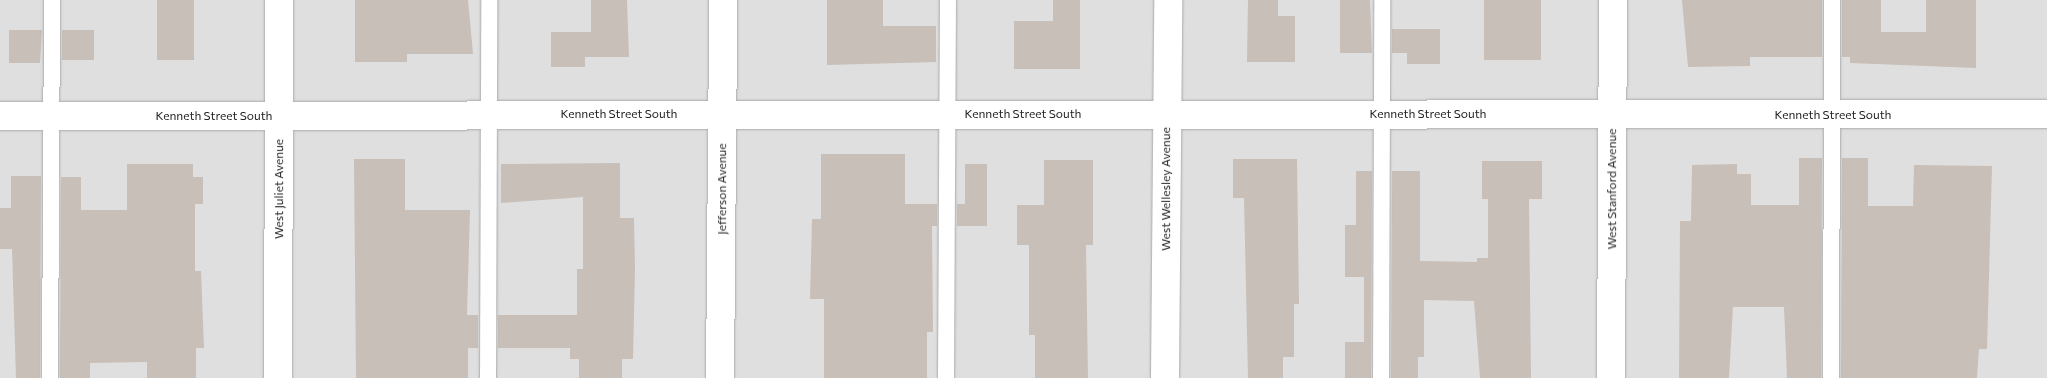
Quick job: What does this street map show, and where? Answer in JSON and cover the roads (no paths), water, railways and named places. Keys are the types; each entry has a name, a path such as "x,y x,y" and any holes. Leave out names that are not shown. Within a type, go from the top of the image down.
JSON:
{"street":[{"name":"West Juliet Avenue","path":"278,378 279,0"},
{"name":"Jefferson Avenue","path":"720,378 723,0"},
{"name":"West Wellesley Avenue","path":"1165,378 1168,0"},
{"name":"West Stanford Avenue","path":"1612,378 1613,0"},
{"name":"Kenneth Street South","path":"0,116 722,113 2047,114"}],"lane":[{"path":"50,378 52,0"},
{"path":"488,378 489,0"},
{"path":"946,378 948,0"},
{"path":"1381,378 1382,0"},
{"path":"1830,378 1832,0"}]}
